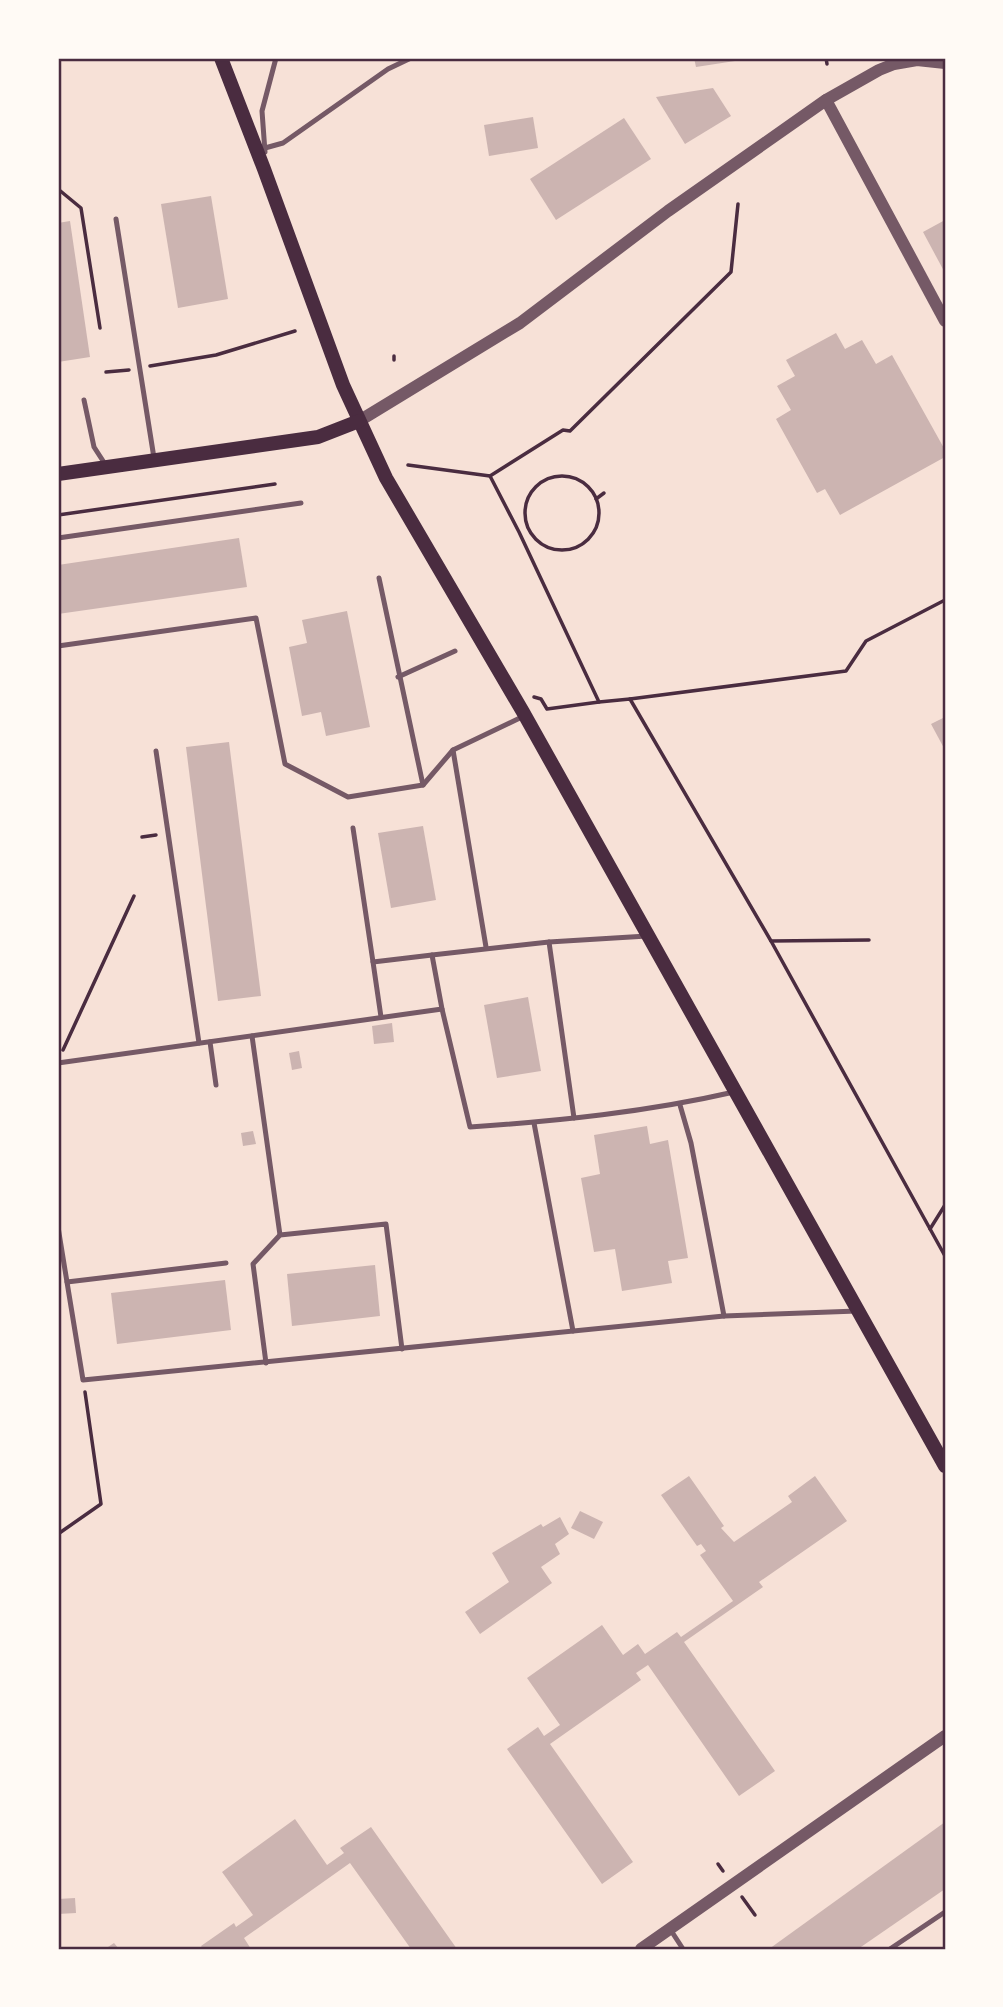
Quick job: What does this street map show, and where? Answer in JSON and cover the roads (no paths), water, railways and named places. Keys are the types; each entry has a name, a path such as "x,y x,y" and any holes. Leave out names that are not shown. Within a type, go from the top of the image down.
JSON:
{"main road":[{"path":"220,58 264,169 343,385 386,478 525,716 945,1466"},
{"path":"58,474 318,437 359,421"}],"street":[{"path":"359,421 520,323 668,211 827,100 894,64 917,61 945,63"},
{"path":"827,100 945,321"},
{"path":"641,1949 945,1736"}],"lane":[{"path":"264,169 262,111 276,58"},
{"path":"265,148 283,143 388,69 411,58"},
{"path":"116,219 155,461"},
{"path":"84,400 94,447 107,467"},
{"path":"58,538 301,503"},
{"path":"379,578 423,785"},
{"path":"58,646 256,618 285,764 348,797 423,785 453,750 525,716"},
{"path":"398,677 455,652"},
{"path":"453,750 486,947"},
{"path":"156,751 199,1044"},
{"path":"353,828 381,1017"},
{"path":"373,962 486,947 648,936"},
{"path":"549,942 574,1118"},
{"path":"432,955 470,1128 680,1105 736,1091"},
{"path":"58,1063 442,1009"},
{"path":"252,1036 280,1235"},
{"path":"210,1042 216,1085"},
{"path":"680,1105 691,1143 724,1316"},
{"path":"534,1123 573,1331"},
{"path":"266,1363 253,1265 280,1235 386,1224 402,1349"},
{"path":"58,1227 83,1380 724,1316 859,1311"},
{"path":"67,1282 226,1263"},
{"path":"890,1949 945,1912"},
{"path":"670,1929 683,1949"}]}
